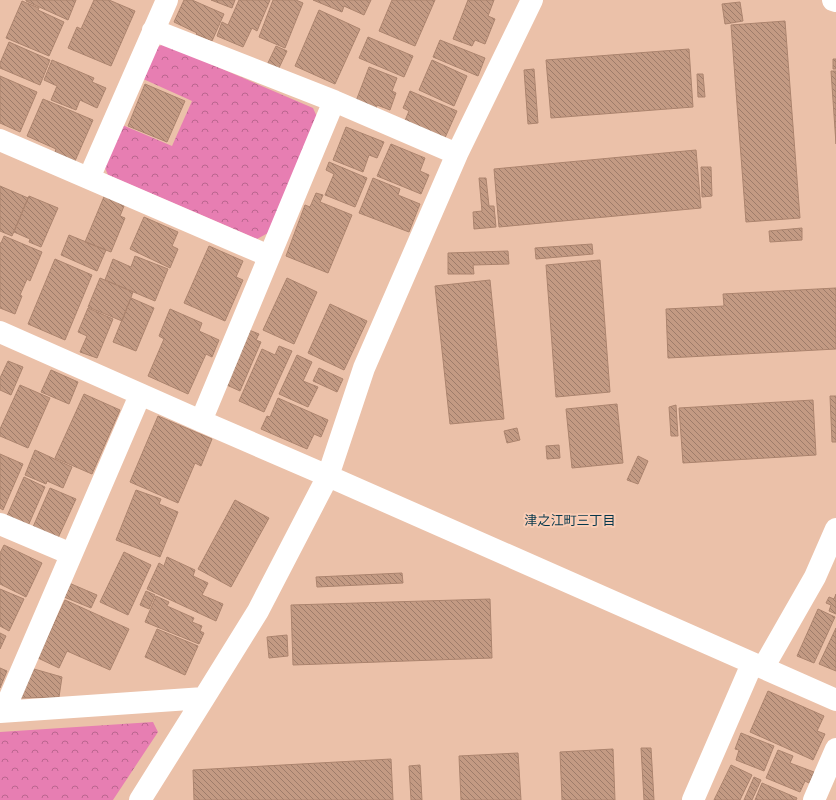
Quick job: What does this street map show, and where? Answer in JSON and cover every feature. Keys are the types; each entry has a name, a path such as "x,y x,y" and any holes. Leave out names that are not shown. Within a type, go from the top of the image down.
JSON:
{"street":[{"path":"89,178 166,0"},
{"path":"140,800 258,611 328,476 364,368 457,154 532,0"},
{"path":"153,30 334,101 457,154"},
{"path":"200,421 334,101"},
{"path":"0,140 269,256"},
{"path":"0,332 836,700"},
{"path":"140,394 2,712 204,698"},
{"path":"0,524 71,554"},
{"path":"693,800 758,666 815,577 836,529"},
{"path":"814,800 836,749"}],"green space":[{"path":"164,44 313,108 318,119 268,233 257,239 108,175 103,163 120,124 172,146 192,101 141,78 155,48"},
{"path":"153,722 158,732 113,800 0,800 0,732"}],"building":[{"path":"26,0 76,0 68,20"},
{"path":"94,0 109,0 135,11 111,66 68,48 77,27 81,29"},
{"path":"184,0 192,0 224,14 212,41 174,22"},
{"path":"211,0 235,0 232,8"},
{"path":"239,0 270,0 257,31 252,28 243,47 217,36 222,22 228,25"},
{"path":"273,0 296,0 303,3 285,48 259,37"},
{"path":"313,0 371,0 364,15 344,6 342,12"},
{"path":"392,0 435,0 415,46 379,31"},
{"path":"468,0 494,0 488,16 495,19 485,44 475,40 472,46 453,39"},
{"path":"22,1 39,8 38,10 64,22 49,56 6,38"},
{"path":"740,2 743,21 725,24 722,4"},
{"path":"319,10 360,29 335,84 295,66"},
{"path":"785,21 800,218 746,222 731,25"},
{"path":"368,37 413,56 404,77 359,58"},
{"path":"440,40 485,58 478,76 433,57"},
{"path":"9,42 50,60 40,85 0,68 0,63"},
{"path":"276,46 287,51 278,70 267,65"},
{"path":"689,49 693,107 551,118 546,60"},
{"path":"833,59 836,59 836,69 833,69"},
{"path":"52,60 94,78 92,82 106,88 97,108 80,100 76,110 51,100 57,86 44,80"},
{"path":"432,60 467,76 454,106 419,90"},
{"path":"369,67 397,78 392,91 396,93 390,110 377,105 376,109 356,101"},
{"path":"534,69 538,123 528,124 524,70"},
{"path":"831,71 836,71 836,144"},
{"path":"697,74 703,74 705,97 698,97"},
{"path":"0,76 37,92 20,132 0,123"},
{"path":"145,84 185,101 167,142 128,126"},
{"path":"410,91 457,111 444,140 404,123 409,111 403,108"},
{"path":"43,99 93,120 75,161 55,152 56,149 27,136"},
{"path":"346,127 384,142 377,158 369,155 363,172 333,160"},
{"path":"391,144 425,158 420,171 429,175 421,194 377,176"},
{"path":"696,150 701,208 499,227 494,169"},
{"path":"329,162 367,178 355,207 325,195 334,174 326,170"},
{"path":"701,167 711,167 712,196 702,197"},
{"path":"373,178 400,189 398,195 420,204 409,232 359,213"},
{"path":"479,178 486,178 489,206 494,206 496,227 474,229 473,212 482,211"},
{"path":"0,186 28,198 12,236 0,231"},
{"path":"106,192 120,199 118,203 124,206 120,216 125,218 111,252 85,242"},
{"path":"316,193 323,195 320,202 352,215 328,273 286,256 305,205 310,207"},
{"path":"29,196 58,208 41,247 29,242 30,239 14,232"},
{"path":"144,217 178,232 172,246 178,249 170,268 130,249"},
{"path":"802,228 802,240 770,242 769,231"},
{"path":"69,235 106,250 97,271 61,255"},
{"path":"4,236 42,252 30,281 27,279 20,295 22,296 15,314 0,308 0,243"},
{"path":"592,244 593,254 536,259 535,248"},
{"path":"209,246 243,261 236,277 243,280 225,321 184,303"},
{"path":"508,251 509,264 473,265 474,274 448,274 448,253"},
{"path":"135,256 168,269 155,301 105,280 113,259 131,267"},
{"path":"55,259 92,275 65,340 28,324"},
{"path":"600,260 610,392 556,397 546,265"},
{"path":"100,278 133,292 122,321 88,307"},
{"path":"287,278 317,292 294,344 263,330"},
{"path":"490,280 504,419 450,424 435,286"},
{"path":"836,288 836,349 668,358 666,309 724,306 723,294"},
{"path":"131,298 154,308 136,351 113,342"},
{"path":"330,304 367,321 344,370 308,353"},
{"path":"88,308 113,319 97,358 80,352 87,336 78,332"},
{"path":"170,309 202,323 199,331 219,340 212,357 206,354 188,394 148,376 164,339 159,336"},
{"path":"249,330 259,334 256,340 261,342 240,391 220,382"},
{"path":"279,346 292,351 264,412 239,401 262,349 275,355"},
{"path":"297,355 312,362 303,381 318,387 308,407 279,394"},
{"path":"8,361 23,367 11,395 0,390 0,378"},
{"path":"319,368 343,379 337,392 313,381"},
{"path":"51,370 78,382 69,404 41,392"},
{"path":"20,385 50,398 28,448 0,436 0,429"},
{"path":"84,394 120,410 92,474 55,458"},
{"path":"830,396 836,396 836,442 832,442"},
{"path":"278,398 328,420 321,437 314,434 307,449 261,429 267,416 270,417"},
{"path":"813,400 816,455 683,463 679,408"},
{"path":"617,404 623,463 572,468 566,409"},
{"path":"676,405 678,436 671,436 669,407"},
{"path":"158,416 212,439 201,466 195,463 178,503 130,482"},
{"path":"517,428 520,440 507,443 504,431"},
{"path":"559,445 560,458 547,459 546,446"},
{"path":"35,450 72,467 63,488 47,481 46,484 25,475"},
{"path":"0,454 23,464 3,510 0,508"},
{"path":"638,456 648,461 638,484 627,480"},
{"path":"24,477 45,487 28,526 7,516"},
{"path":"50,488 76,499 58,538 33,527"},
{"path":"136,490 161,499 159,504 178,512 160,557 116,540"},
{"path":"235,500 269,518 231,587 198,569"},
{"path":"4,545 42,563 26,597 0,584 0,553"},
{"path":"124,552 151,565 128,615 100,602"},
{"path":"167,557 195,570 193,576 208,583 202,595 223,604 216,621 147,589 159,563 164,566"},
{"path":"402,573 403,583 317,587 316,577"},
{"path":"69,583 97,595 91,608 64,597"},
{"path":"0,589 24,599 9,631 0,626"},
{"path":"146,591 155,595 149,609 140,605"},
{"path":"836,594 836,614 829,611 831,605 826,603 829,597 834,599"},
{"path":"156,596 169,602 167,606 194,618 192,622 202,626 200,631 204,633 199,644 145,622"},
{"path":"490,599 492,658 293,665 291,605"},
{"path":"65,600 129,629 110,670 67,651 59,668 38,658"},
{"path":"818,609 835,617 814,663 797,656"},
{"path":"836,628 836,671 819,664"},
{"path":"157,629 198,646 185,675 145,657"},
{"path":"0,633 6,636 0,649"},
{"path":"287,635 288,656 269,658 267,637"},
{"path":"0,668 7,671 0,688"},
{"path":"34,669 62,677 59,697 20,698"},
{"path":"768,691 824,716 817,731 825,734 813,760 750,732"},
{"path":"741,733 774,746 764,771 736,760 739,750 735,749"},
{"path":"641,748 651,748 654,800 644,800"},
{"path":"613,749 615,800 562,800 560,752"},
{"path":"778,750 793,756 790,763 814,772 809,783 805,781 800,792 766,778"},
{"path":"518,753 521,800 461,800 459,756"},
{"path":"391,759 393,800 194,800 193,770"},
{"path":"420,765 422,800 411,800 409,766"},
{"path":"731,765 752,775 740,800 714,800"},
{"path":"754,777 761,780 752,800 744,800"},
{"path":"762,783 797,798 796,800 755,800"}],"district":[{"name":"津之江町三丁目","path":"570,520"}]}
